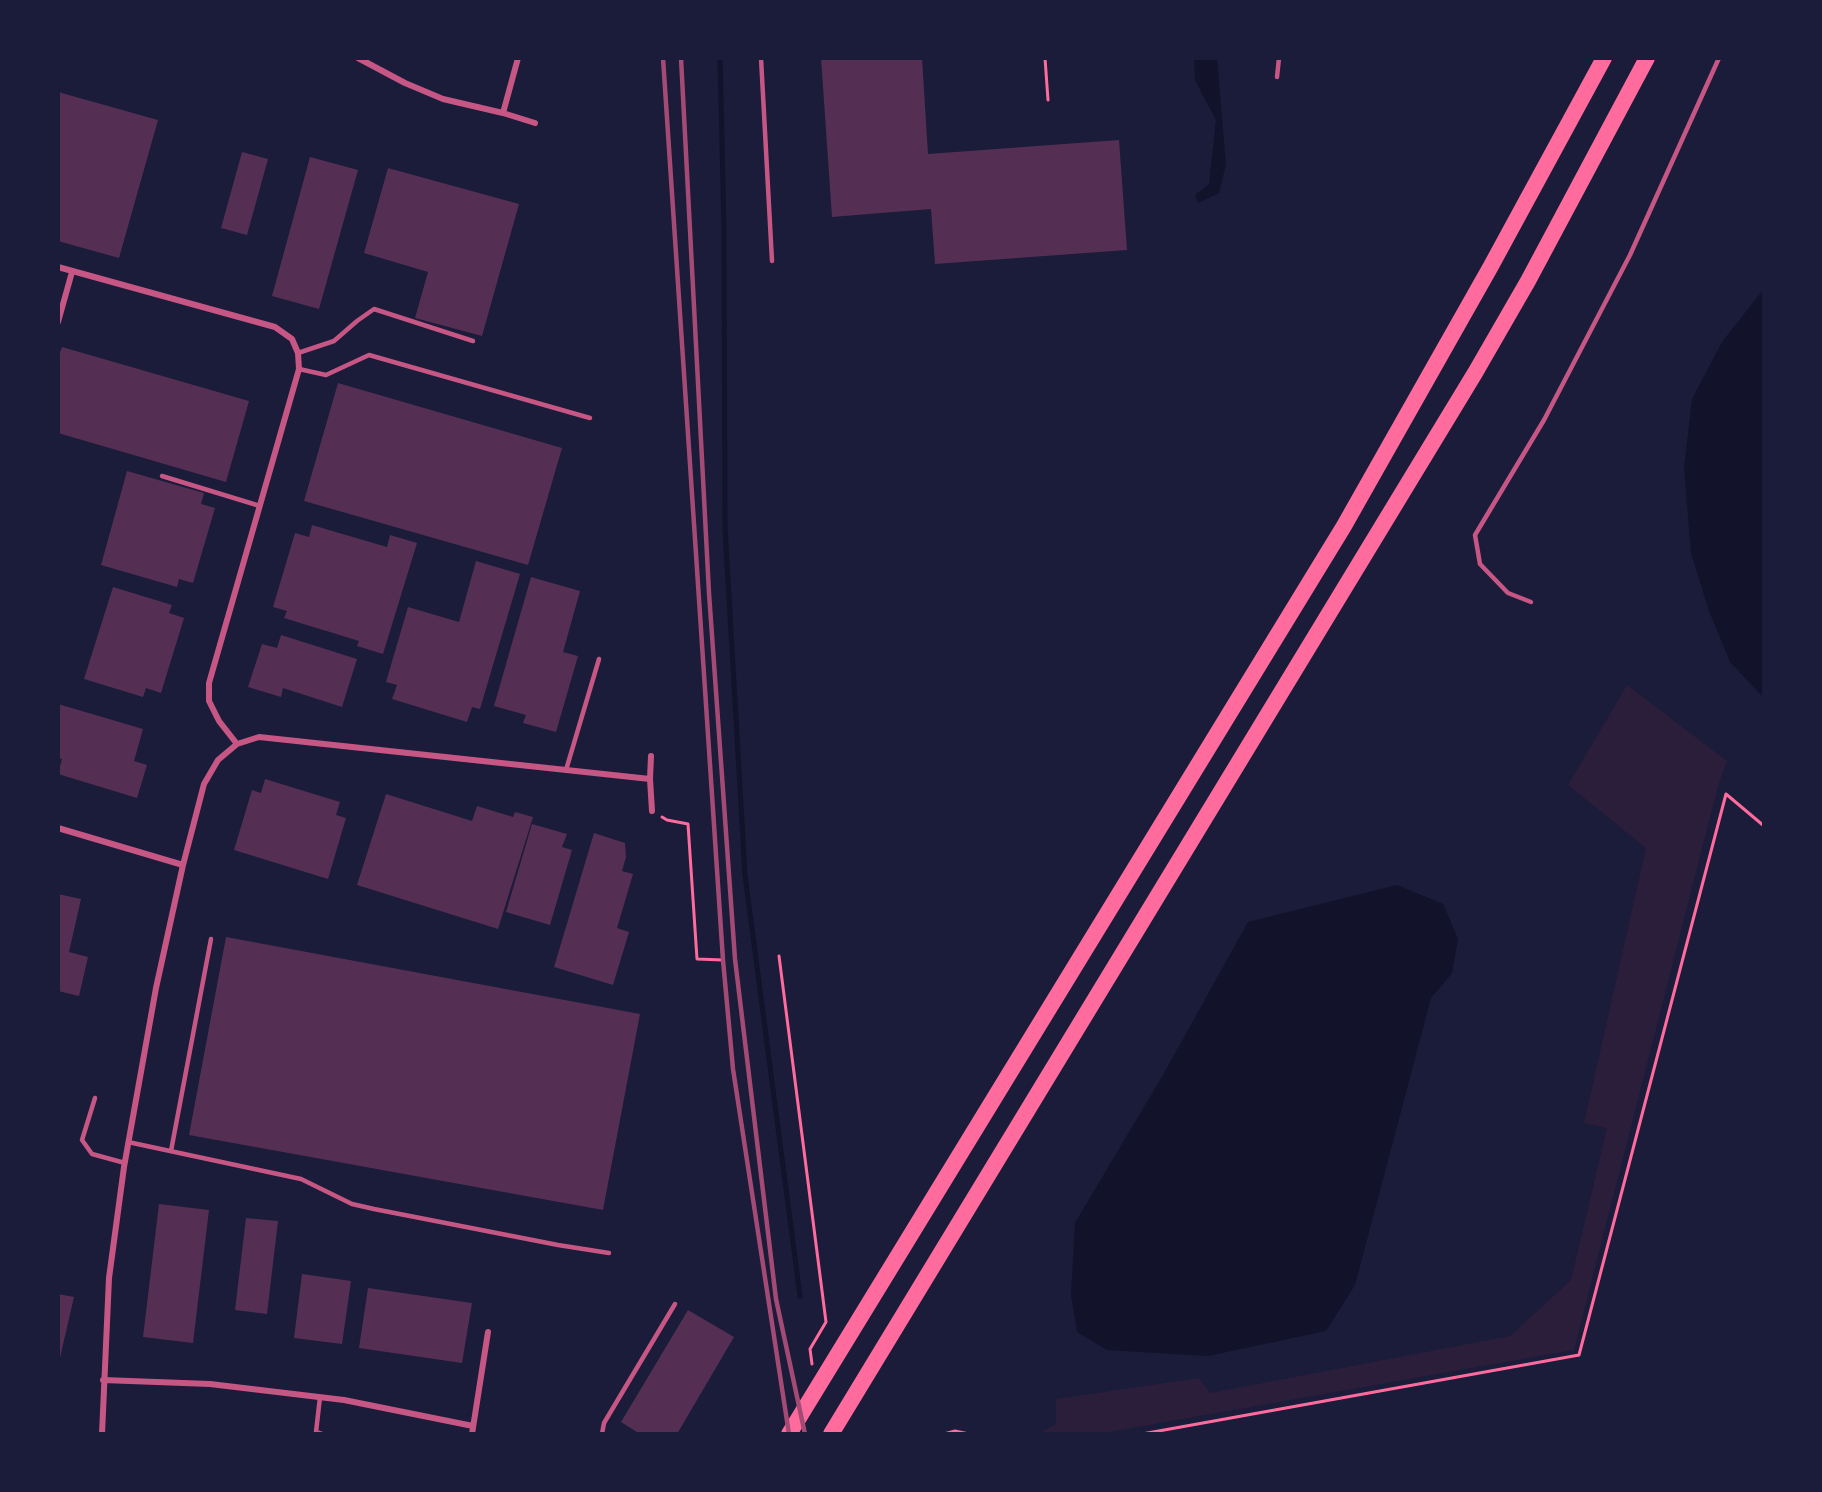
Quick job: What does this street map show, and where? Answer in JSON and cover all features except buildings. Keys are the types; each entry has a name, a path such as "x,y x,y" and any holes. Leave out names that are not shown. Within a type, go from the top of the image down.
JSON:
{"highway":[{"path":"789,1434 821,1370 1344,526 1491,266 1604,58"},
{"path":"834,1429 1475,373 1528,281 1647,58"}],"street":[{"path":"358,58 405,83 443,99 535,123"},
{"path":"503,113 518,58"},
{"path":"58,267 275,327 292,339 298,352 299,369 209,683 209,701 219,721 237,744"},
{"path":"58,322 72,272"},
{"path":"102,1434 109,1278 128,1143 156,988 183,865 204,784 218,760 237,744 259,737 650,779"},
{"path":"651,756 652,811"},
{"path":"58,828 183,865"},
{"path":"103,1380 210,1384 344,1400 472,1430 488,1332"}],"lane":[{"path":"761,58 772,261"},
{"path":"1277,77 1279,58"},
{"path":"1531,602 1508,593 1480,564 1475,534 1544,420 1630,255 1719,58"},
{"path":"298,352 334,341 374,309 473,341"},
{"path":"299,369 326,375 369,356 590,418"},
{"path":"162,476 260,506"},
{"path":"566,771 599,659"},
{"path":"171,1151 211,939"},
{"path":"95,1098 82,1140 92,1154 125,1163"},
{"path":"128,1143 302,1179 352,1204 609,1253"},
{"path":"602,1434 604,1423 675,1304"},
{"path":"320,1397 316,1432 322,1434"}],"path":[{"path":"1045,58 1048,100"},
{"path":"1142,1434 1579,1355 1726,795 1764,826"},
{"path":"652,811 667,820 687,824 697,959 723,960"},
{"path":"779,956 826,1322 810,1348 821,1370"},
{"path":"944,1434 955,1431 969,1434"}],"shaded area":[{"path":"1194,59 1217,59 1226,164 1219,193 1198,203 1195,195 1209,184 1216,120 1195,80"},
{"path":"1763,290 1763,697 1730,662 1709,611 1691,553 1684,468 1692,399 1722,342"},
{"path":"1627,685 1727,761 1718,786 1574,1350 1103,1433 1044,1434 1041,1432 1056,1424 1056,1399 1199,1378 1210,1393 1510,1336 1571,1280 1607,1128 1584,1123 1646,848 1568,785"},
{"path":"1397,885 1443,904 1458,939 1452,973 1431,998 1355,1285 1326,1331 1208,1356 1107,1350 1077,1332 1071,1295 1075,1223 1163,1075 1248,922"}],"waterway":[{"path":"720,58 724,226 725,528 745,875 800,1296"}],"railway":[{"path":"663,58 723,960 733,1069 789,1434"},
{"path":"681,58 709,593 735,959 776,1299 805,1434"}]}
